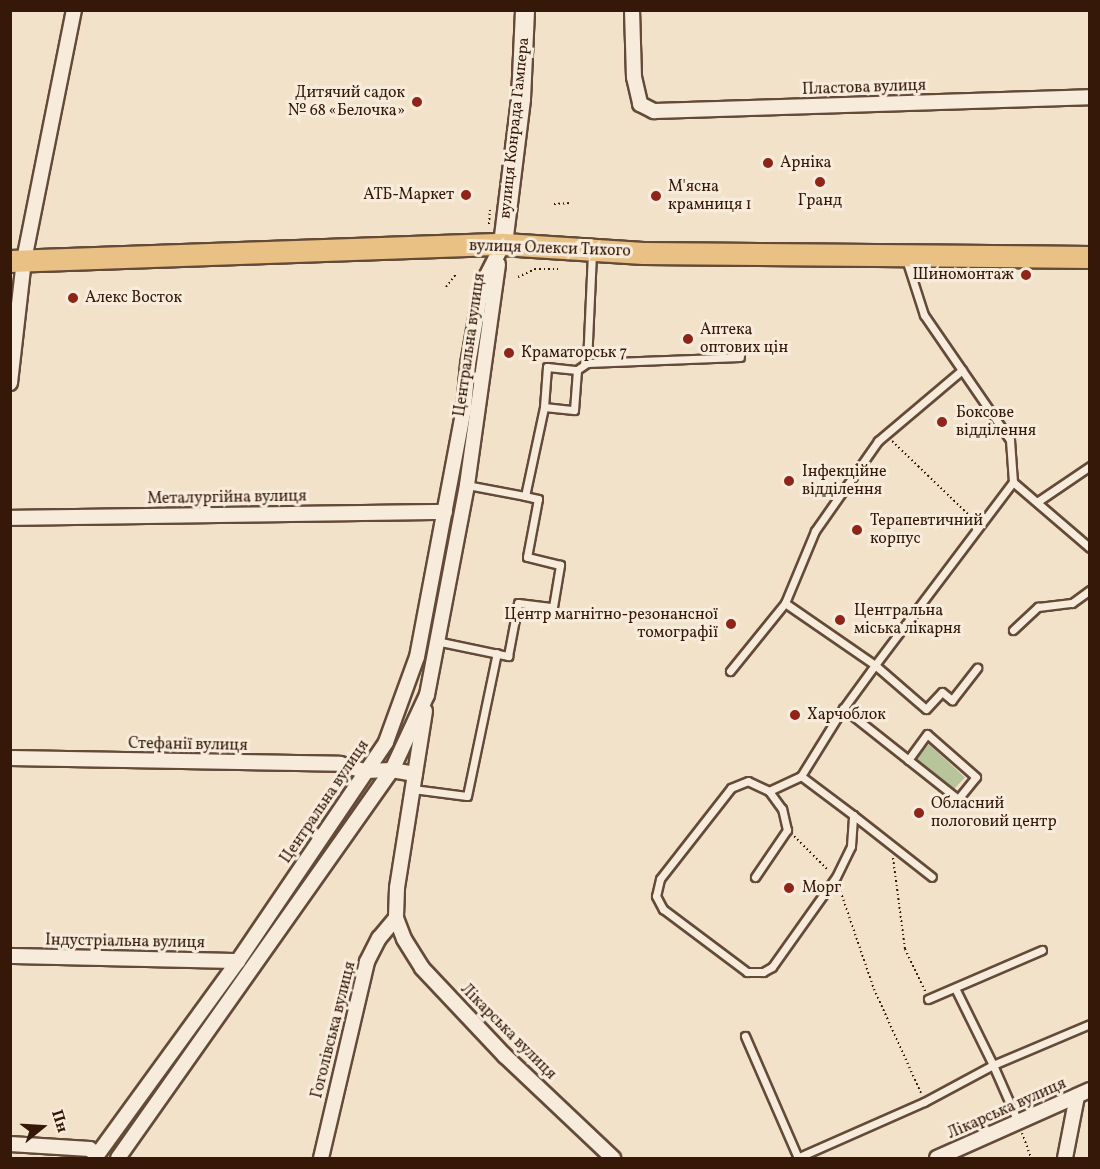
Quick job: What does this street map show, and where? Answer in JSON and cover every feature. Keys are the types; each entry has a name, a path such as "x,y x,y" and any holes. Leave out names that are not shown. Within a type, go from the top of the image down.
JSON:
{"main road":[{"name":"вулиця Конрада Гампера","path":"503,244 521,99 525,10"},
{"name":"вулиця Олекси Тихого","path":"17,260 503,244 643,253 1089,257"}],"street":[{"path":"10,383 17,260 74,10"},
{"name":"Пластова вулиця","path":"632,10 634,77 640,105 654,111 1089,97"},
{"name":"Центральна вулиця","path":"118,1158 392,770 428,695 436,641 467,485 494,284 503,244"},
{"name":"Центральна вулиця","path":"96,1157 238,961 386,742 417,657 464,408 468,364 482,285 503,244"},
{"name":"Металургійна вулиця","path":"10,518 445,512"},
{"path":"396,918 397,888 428,695"},
{"name":"Стефанії вулиця","path":"10,758 340,764 365,771 392,770"},
{"path":"392,770 415,774"},
{"name":"Гоголівська вулиця","path":"321,1158 367,962 379,938 396,918"},
{"name":"Лікарська вулиця","path":"396,918 404,939 422,968 505,1056 613,1158"},
{"name":"Індустріальна вулиця","path":"10,956 238,961"},
{"path":"1065,1158 1083,1093"},
{"name":"Лікарська вулиця","path":"937,1158 1083,1093"},
{"path":"10,1144 90,1149 96,1157"}],"lane":[{"path":"587,363 592,250"},
{"path":"769,790 801,776 843,708 979,524 1013,482 1010,440 924,315 904,255"},
{"path":"525,496 544,407 547,367 578,370 587,363 741,357"},
{"path":"544,407 574,410 578,370"},
{"path":"730,671 785,603 815,531 878,441 962,370"},
{"path":"1037,502 1089,466"},
{"path":"1013,482 1089,548"},
{"path":"436,641 508,656 519,603 552,607 554,597 560,565 527,557 538,499 467,485"},
{"path":"1012,630 1038,607 1072,603 1089,590"},
{"path":"785,603 875,665 926,709 942,692 952,700 977,668"},
{"path":"413,789 467,796 497,653"},
{"path":"843,708 908,760 958,799 976,777 927,734 908,760"},
{"path":"801,776 933,878"},
{"path":"755,877 787,830 782,809 769,790 748,781 731,788 660,879 656,896 663,909 747,972 763,972 772,967 836,878 851,846 853,815"},
{"path":"928,999 1042,950"},
{"path":"955,988 1018,1122"},
{"path":"745,1036 797,1158 924,1102 993,1065 1089,1024"}],"path":[{"path":"554,204 571,203"},
{"path":"489,224 490,210"},
{"path":"519,277 535,269 558,269"},
{"path":"446,287 456,274"},
{"path":"886,435 979,524"},
{"path":"787,830 836,878 874,989 924,1102"},
{"path":"891,846 905,949 928,999"},
{"path":"1018,1122 1031,1158"}],"green space":[{"path":"929,744 965,777 951,793 915,759"}],"place":[{"name":"Дитячий садок № 68 «Белочка»","path":"417,102"},
{"name":"Арніка","path":"768,163"},
{"name":"Гранд","path":"820,182"},
{"name":"АТБ-Маркет","path":"466,195"},
{"name":"М'ясна крамниця 1","path":"656,196"},
{"name":"Шиномонтаж","path":"1026,275"},
{"name":"Алекс Восток","path":"73,298"},
{"name":"Аптека оптових цін","path":"688,339"},
{"name":"Краматорськ 7","path":"509,353"},
{"name":"Боксове відділення","path":"942,422"},
{"name":"Інфекційне відділення","path":"789,481"},
{"name":"Терапевтичний корпус","path":"857,530"},
{"name":"Центральна міська лікарня","path":"840,620"},
{"name":"Центр магнітно-резонансної томографії","path":"731,624"},
{"name":"Харчоблок","path":"795,715"},
{"name":"Обласний пологовий центр","path":"919,813"},
{"name":"Морг","path":"789,888"}]}
